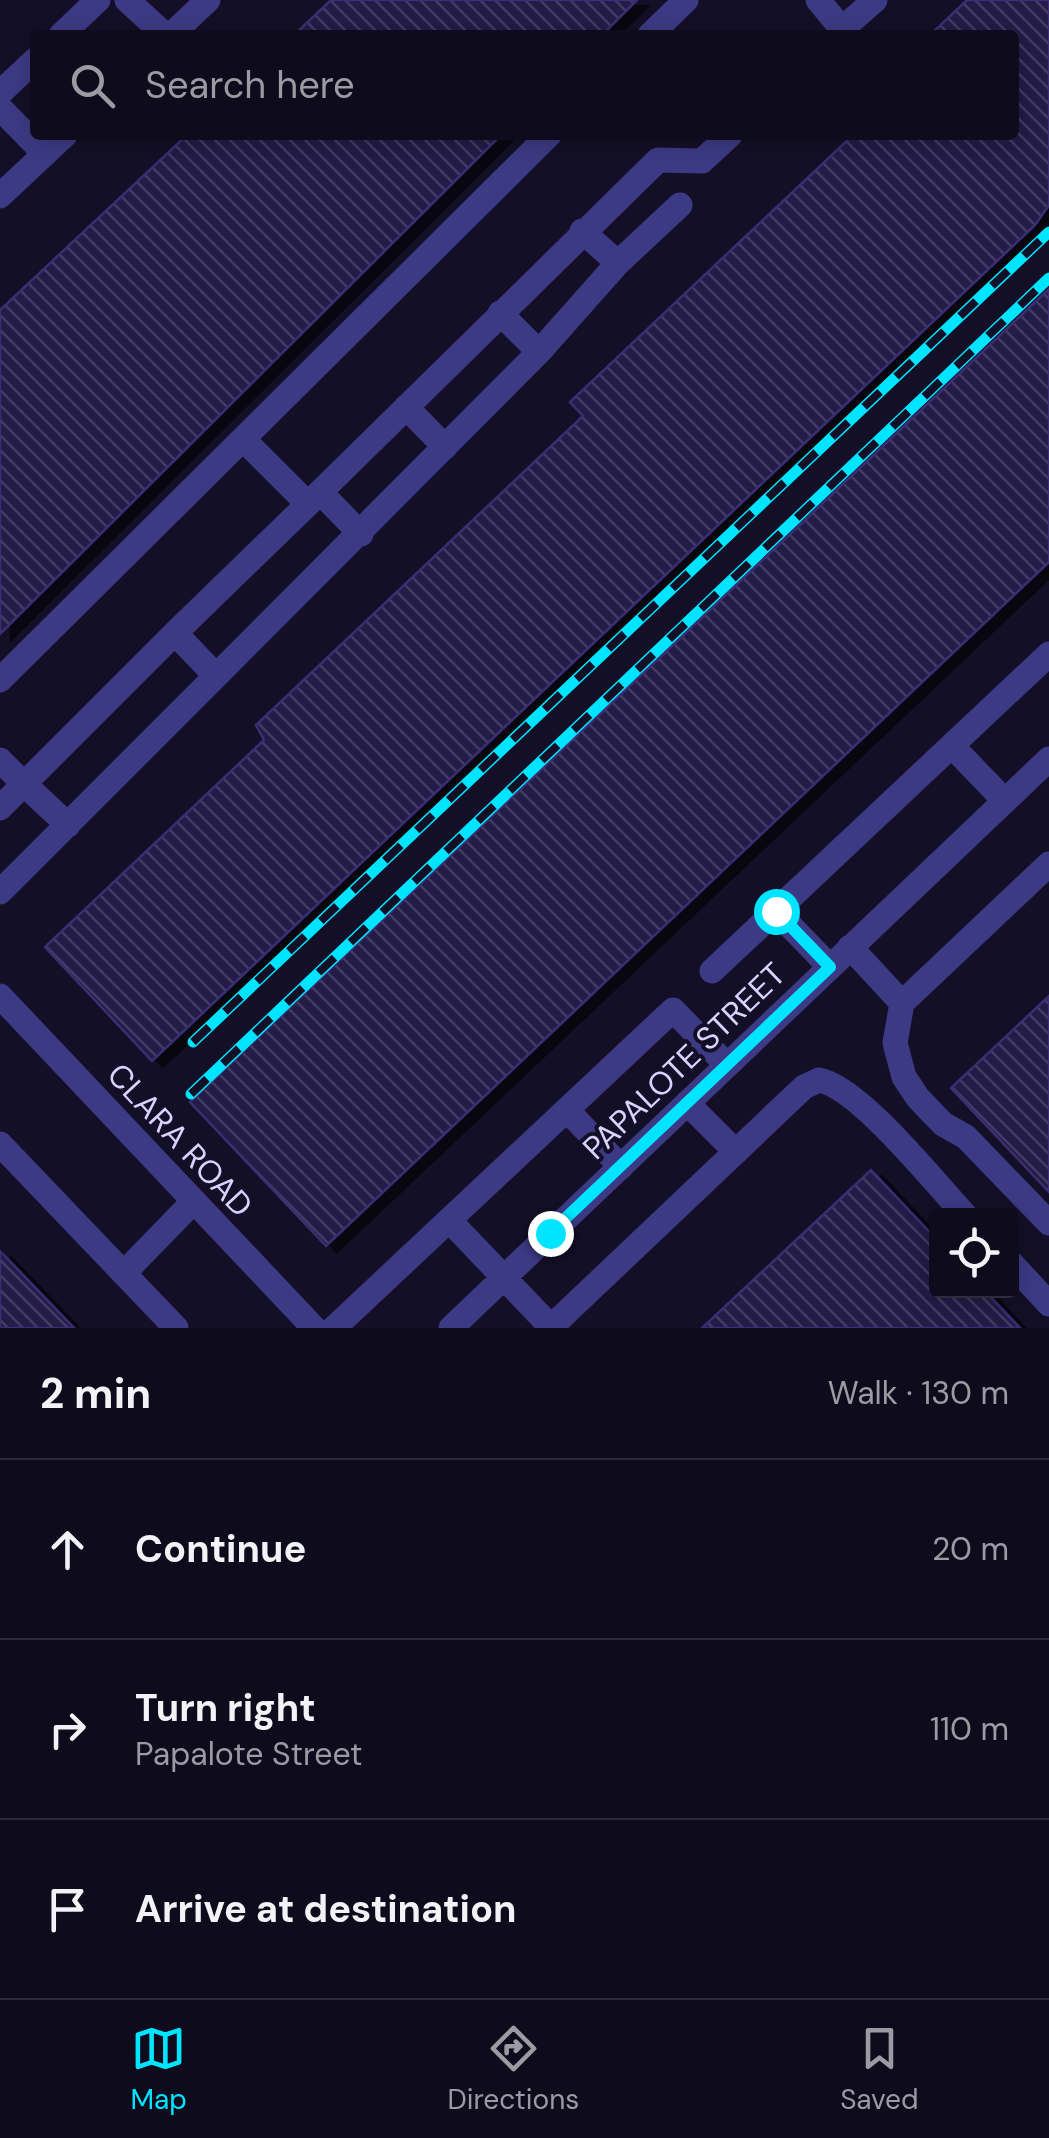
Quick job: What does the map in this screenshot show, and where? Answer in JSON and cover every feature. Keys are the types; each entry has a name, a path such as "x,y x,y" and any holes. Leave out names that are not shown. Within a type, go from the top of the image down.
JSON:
{"street":[{"path":"66,30 98,0"},
{"path":"127,0 162,30"},
{"path":"174,30 208,0"},
{"path":"655,30 686,0"},
{"path":"818,0 838,30"},
{"path":"841,30 875,0"},
{"path":"0,92 30,65"},
{"path":"0,108 30,139"},
{"path":"31,140 45,154"},
{"path":"0,196 60,140"},
{"path":"0,680 545,140"},
{"path":"0,808 658,160 702,161 725,140"},
{"path":"0,892 361,534 538,352 618,263 680,205"},
{"path":"582,231 618,263"},
{"path":"500,313 538,352"},
{"path":"406,407 445,447"},
{"path":"243,439 361,534"},
{"path":"175,634 216,676"},
{"path":"712,971 1047,661"},
{"path":"952,746 1005,801"},
{"name":"PAPALOTE STREET","path":"451,1328 1049,759"},
{"path":"0,760 68,825"},
{"path":"1049,864 902,1004 895,1044 904,1077 942,1124 966,1137 1049,1223"},
{"path":"776,911 830,967"},
{"path":"850,947 902,1004"},
{"name":"CLARA ROAD","path":"0,996 314,1328"},
{"path":"334,1328 674,1010 727,1065"},
{"path":"449,1220 551,1328 804,1087 826,1081 861,1105 958,1208"},
{"path":"687,1103 736,1152"},
{"path":"567,1110 621,1166"},
{"path":"0,1144 176,1328"},
{"path":"124,1273 194,1202"},
{"path":"1019,1272 1049,1304"}],"building":[{"path":"331,0 637,0 607,30 299,30"},
{"path":"967,0 1049,0 1049,205 1035,225 152,1061 45,947 264,740 256,725 583,416 570,402 848,140 1019,140 1019,30 935,30"},
{"path":"182,140 496,140 0,634 0,310"},
{"path":"1049,289 1049,562 326,1246 190,1102"},
{"path":"1049,996 1049,1192 951,1088"},
{"path":"871,1170 929,1232 929,1298 992,1298 1020,1328 702,1328"},
{"path":"0,1251 74,1328 0,1328"}],"railway":[{"path":"193,1042 1049,232"},
{"path":"191,1094 1049,278"}],"route":[{"path":"550,1233 830,967 776,911"}]}
